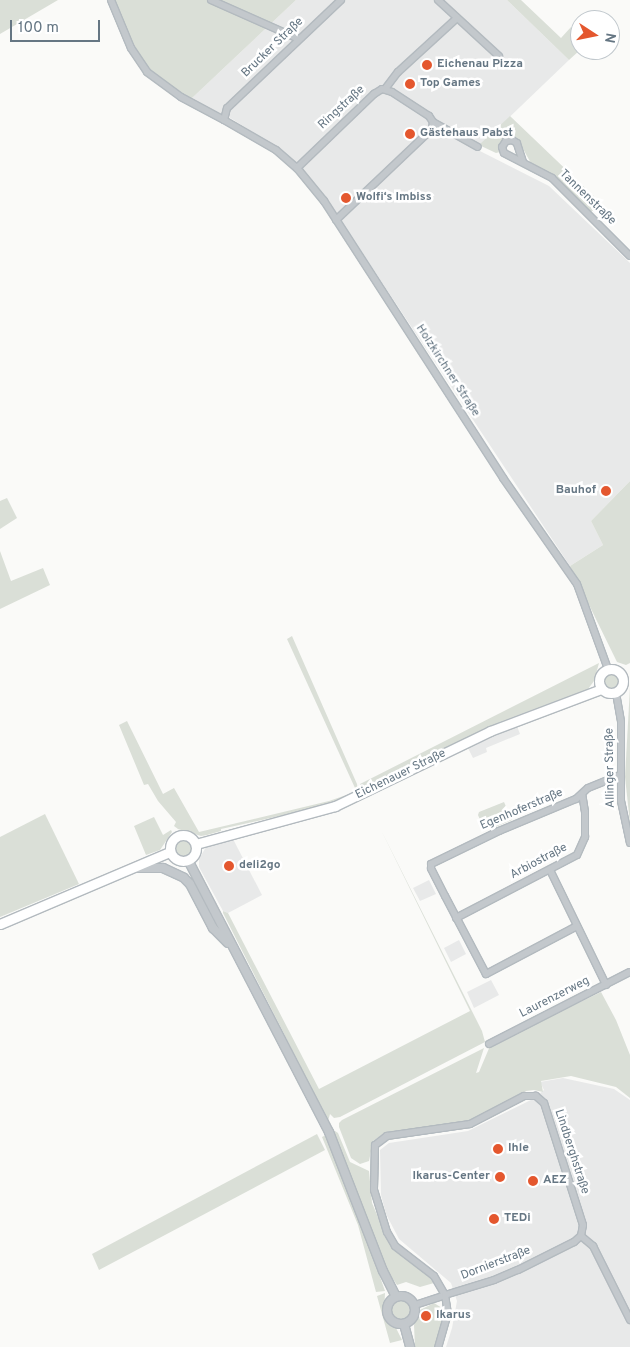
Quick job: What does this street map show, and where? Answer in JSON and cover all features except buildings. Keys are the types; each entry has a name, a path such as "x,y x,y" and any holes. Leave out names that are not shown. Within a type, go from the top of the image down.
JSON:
{"main road":[{"path":"608,669 626,675 623,685 616,693 607,693 601,689 599,683 600,675 608,669"},
{"name":"Eichenauer Straße","path":"196,844 335,806 490,731 601,689"},
{"path":"179,835 189,836 196,844 196,851 188,860 178,860 170,852 170,843 179,835"},
{"path":"0,924 170,852"}],"street":[{"name":"Holzkirchner Straße","path":"111,0 131,48 147,72 181,97 224,117 276,150 297,168 336,220 503,478 577,584 608,669"},
{"path":"211,0 299,39"},
{"name":"Brucker Straße","path":"224,117 227,108 341,0"},
{"path":"438,0 499,56"},
{"path":"385,89 398,72 457,18"},
{"name":"Ringstraße","path":"297,168 374,94 385,89 429,116 433,122 478,147"},
{"path":"336,220 432,129 433,122"},
{"name":"Tannenstraße","path":"523,162 559,184 629,254"},
{"name":"Allinger Straße","path":"616,693 621,722 620,775 623,810 630,843"},
{"name":"Egenhoferstraße","path":"456,918 431,868 431,864 486,836 576,799 588,788 620,775"},
{"name":"Arbiostraße","path":"456,918 577,855 584,844 585,812 582,794"},
{"path":"188,860 328,1131 383,1271 396,1297"},
{"path":"130,868 163,868 184,878 190,884 213,928 233,947"},
{"path":"550,870 606,985"},
{"path":"456,918 486,974 577,926"},
{"name":"Laurenzerweg","path":"489,1044 630,972"},
{"name":"Lindberghstraße","path":"445,1295 434,1276 395,1246 381,1219 374,1190 374,1150 378,1142 387,1136 470,1124 524,1096 536,1096 544,1103 583,1225 581,1236"},
{"path":"581,1236 593,1246 630,1320"},
{"name":"Dornierstraße","path":"415,1305 518,1270 574,1242 581,1236"},
{"path":"438,1347 448,1313 445,1295"},
{"path":"396,1297 407,1297 415,1305 414,1317 404,1324 395,1323 388,1317 388,1303 396,1297"},
{"path":"404,1324 410,1347"}],"shaded area":[{"path":"0,0 58,0 0,34"},
{"path":"114,0 296,0 191,99 162,81 146,66 134,45"},
{"path":"296,0 507,0 569,60 476,149 549,186 630,263 630,481 591,521 603,545 570,566 326,198 300,167 279,149 232,119 191,99"},
{"path":"507,0 521,0 561,38 570,28 569,60"},
{"path":"510,116 601,203 591,212 558,179 532,165 517,138 508,136 499,145 500,152 496,153 479,145"},
{"path":"630,481 630,663 626,665 617,662 570,566 603,545 591,521"},
{"path":"7,498 17,518 0,529 0,501"},
{"path":"0,551 11,581 43,568 50,585 0,609"},
{"path":"292,636 357,784 358,791 324,806 221,829 221,831 207,835 201,836 178,829 174,826 176,822 158,801 148,784 144,785 119,725 127,721 163,794 174,788 199,832 329,801 352,793 355,788 287,639"},
{"path":"599,663 594,681 588,689 500,722 362,789 360,784"},
{"path":"611,671 618,674 621,681 618,688 611,691 604,688 601,681 604,674"},
{"path":"630,687 630,823 625,777"},
{"path":"517,726 520,734 486,748 487,752 473,758 468,748"},
{"path":"504,802 512,820 493,828 490,823 483,827 478,815 479,812"},
{"path":"45,814 79,884 0,917 0,837"},
{"path":"154,817 163,835 171,830 172,832 160,850 146,855 134,826"},
{"path":"382,832 482,1031 485,1042 340,1117 334,1118 330,1114 328,1121 223,911 228,913 319,1089 470,1011"},
{"path":"179,838 187,838 193,844 193,852 187,858 179,858 173,852 173,844"},
{"path":"233,839 262,895 228,913 223,911 199,867 199,859 206,847"},
{"path":"429,880 436,894 420,901 413,888"},
{"path":"459,940 466,954 451,962 444,948"},
{"path":"491,980 499,995 474,1008 467,992"},
{"path":"601,992 616,1020 630,1055 630,1098 616,1087 571,1076 541,1081 543,1092 526,1091 466,1122 386,1132 373,1141 369,1161 360,1164 351,1158 339,1127 339,1123 342,1120 484,1048 476,1073 479,1072 490,1046"},
{"path":"563,1078 614,1089 630,1100 630,1347 446,1347 457,1301 451,1283 399,1239 386,1214 381,1195 380,1150 389,1143 468,1131 533,1099 544,1090 540,1082"},
{"path":"335,1131 338,1133 350,1162 369,1171 372,1203 387,1238 397,1252 428,1275 434,1283 420,1287 406,1282 397,1285 388,1272 332,1133"},
{"path":"317,1134 325,1150 99,1270 92,1254"},
{"path":"326,1135 385,1291 376,1292 358,1225 322,1137"},
{"path":"385,1293 384,1313 396,1328 402,1340 390,1343 377,1296"},
{"path":"401,1300 408,1303 411,1310 408,1317 401,1320 394,1317 391,1310 394,1303"},
{"path":"434,1303 442,1308 444,1319 435,1347 415,1347 414,1325 416,1319 420,1310"}],"place":[{"name":"Eichenau Pizza","path":"427,65"},
{"name":"Top Games","path":"410,84"},
{"name":"Gästehaus Pabst","path":"410,134"},
{"name":"Wolfi‘s Imbiss","path":"346,198"},
{"name":"Bauhof","path":"606,491"},
{"name":"deli2go","path":"229,866"},
{"name":"Ihle","path":"498,1149"},
{"name":"Ikarus-Center","path":"500,1177"},
{"name":"AEZ","path":"533,1181"},
{"name":"TEDi","path":"494,1219"},
{"name":"Ikarus","path":"426,1316"}]}
